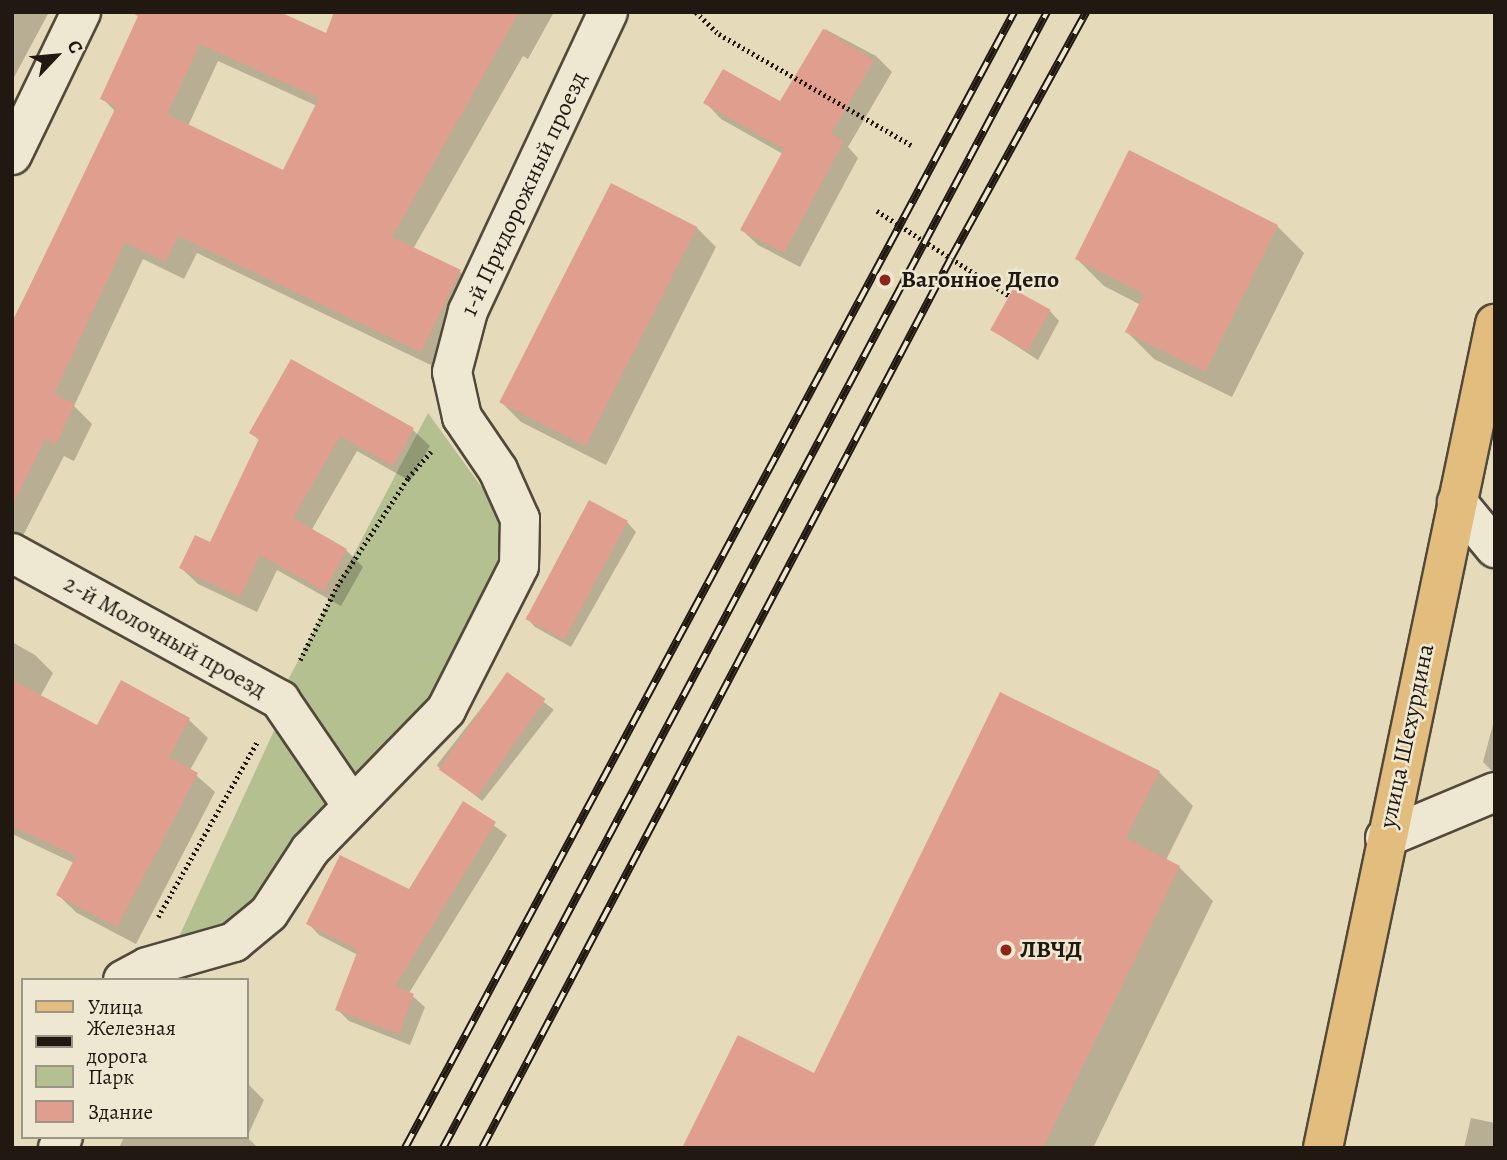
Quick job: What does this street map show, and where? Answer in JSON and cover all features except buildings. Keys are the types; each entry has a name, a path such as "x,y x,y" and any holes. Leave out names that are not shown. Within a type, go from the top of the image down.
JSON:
{"main road":[{"name":"улица Шехурдина","path":"1323,1148 1385,838 1495,324"}],"street":[{"path":"12,155 81,12"},
{"name":"1-й Придорожный проезд","path":"127,978 147,967 234,942 269,913 310,850 351,804 446,710 519,566 520,519 498,470 462,417 452,372 468,311 608,12"},
{"path":"1457,502 1495,548"},
{"name":"2-й Молочный проезд","path":"12,553 280,700 351,804"},
{"path":"1385,838 1495,792"}],"path":[{"path":"696,12 719,33 911,145"},
{"path":"877,211 1010,296"}],"green space":[{"path":"428,413 499,511 504,560 436,690 297,834 248,915 225,929 177,941 278,722 288,680"}],"railway":[{"path":"405,1148 1014,12"},
{"path":"443,1148 1047,12"},
{"path":"482,1148 951,258 1086,12"}],"place":[{"name":"Вагонное Депо","path":"885,280"},
{"name":"ЛВЧД","path":"1006,950"}]}
